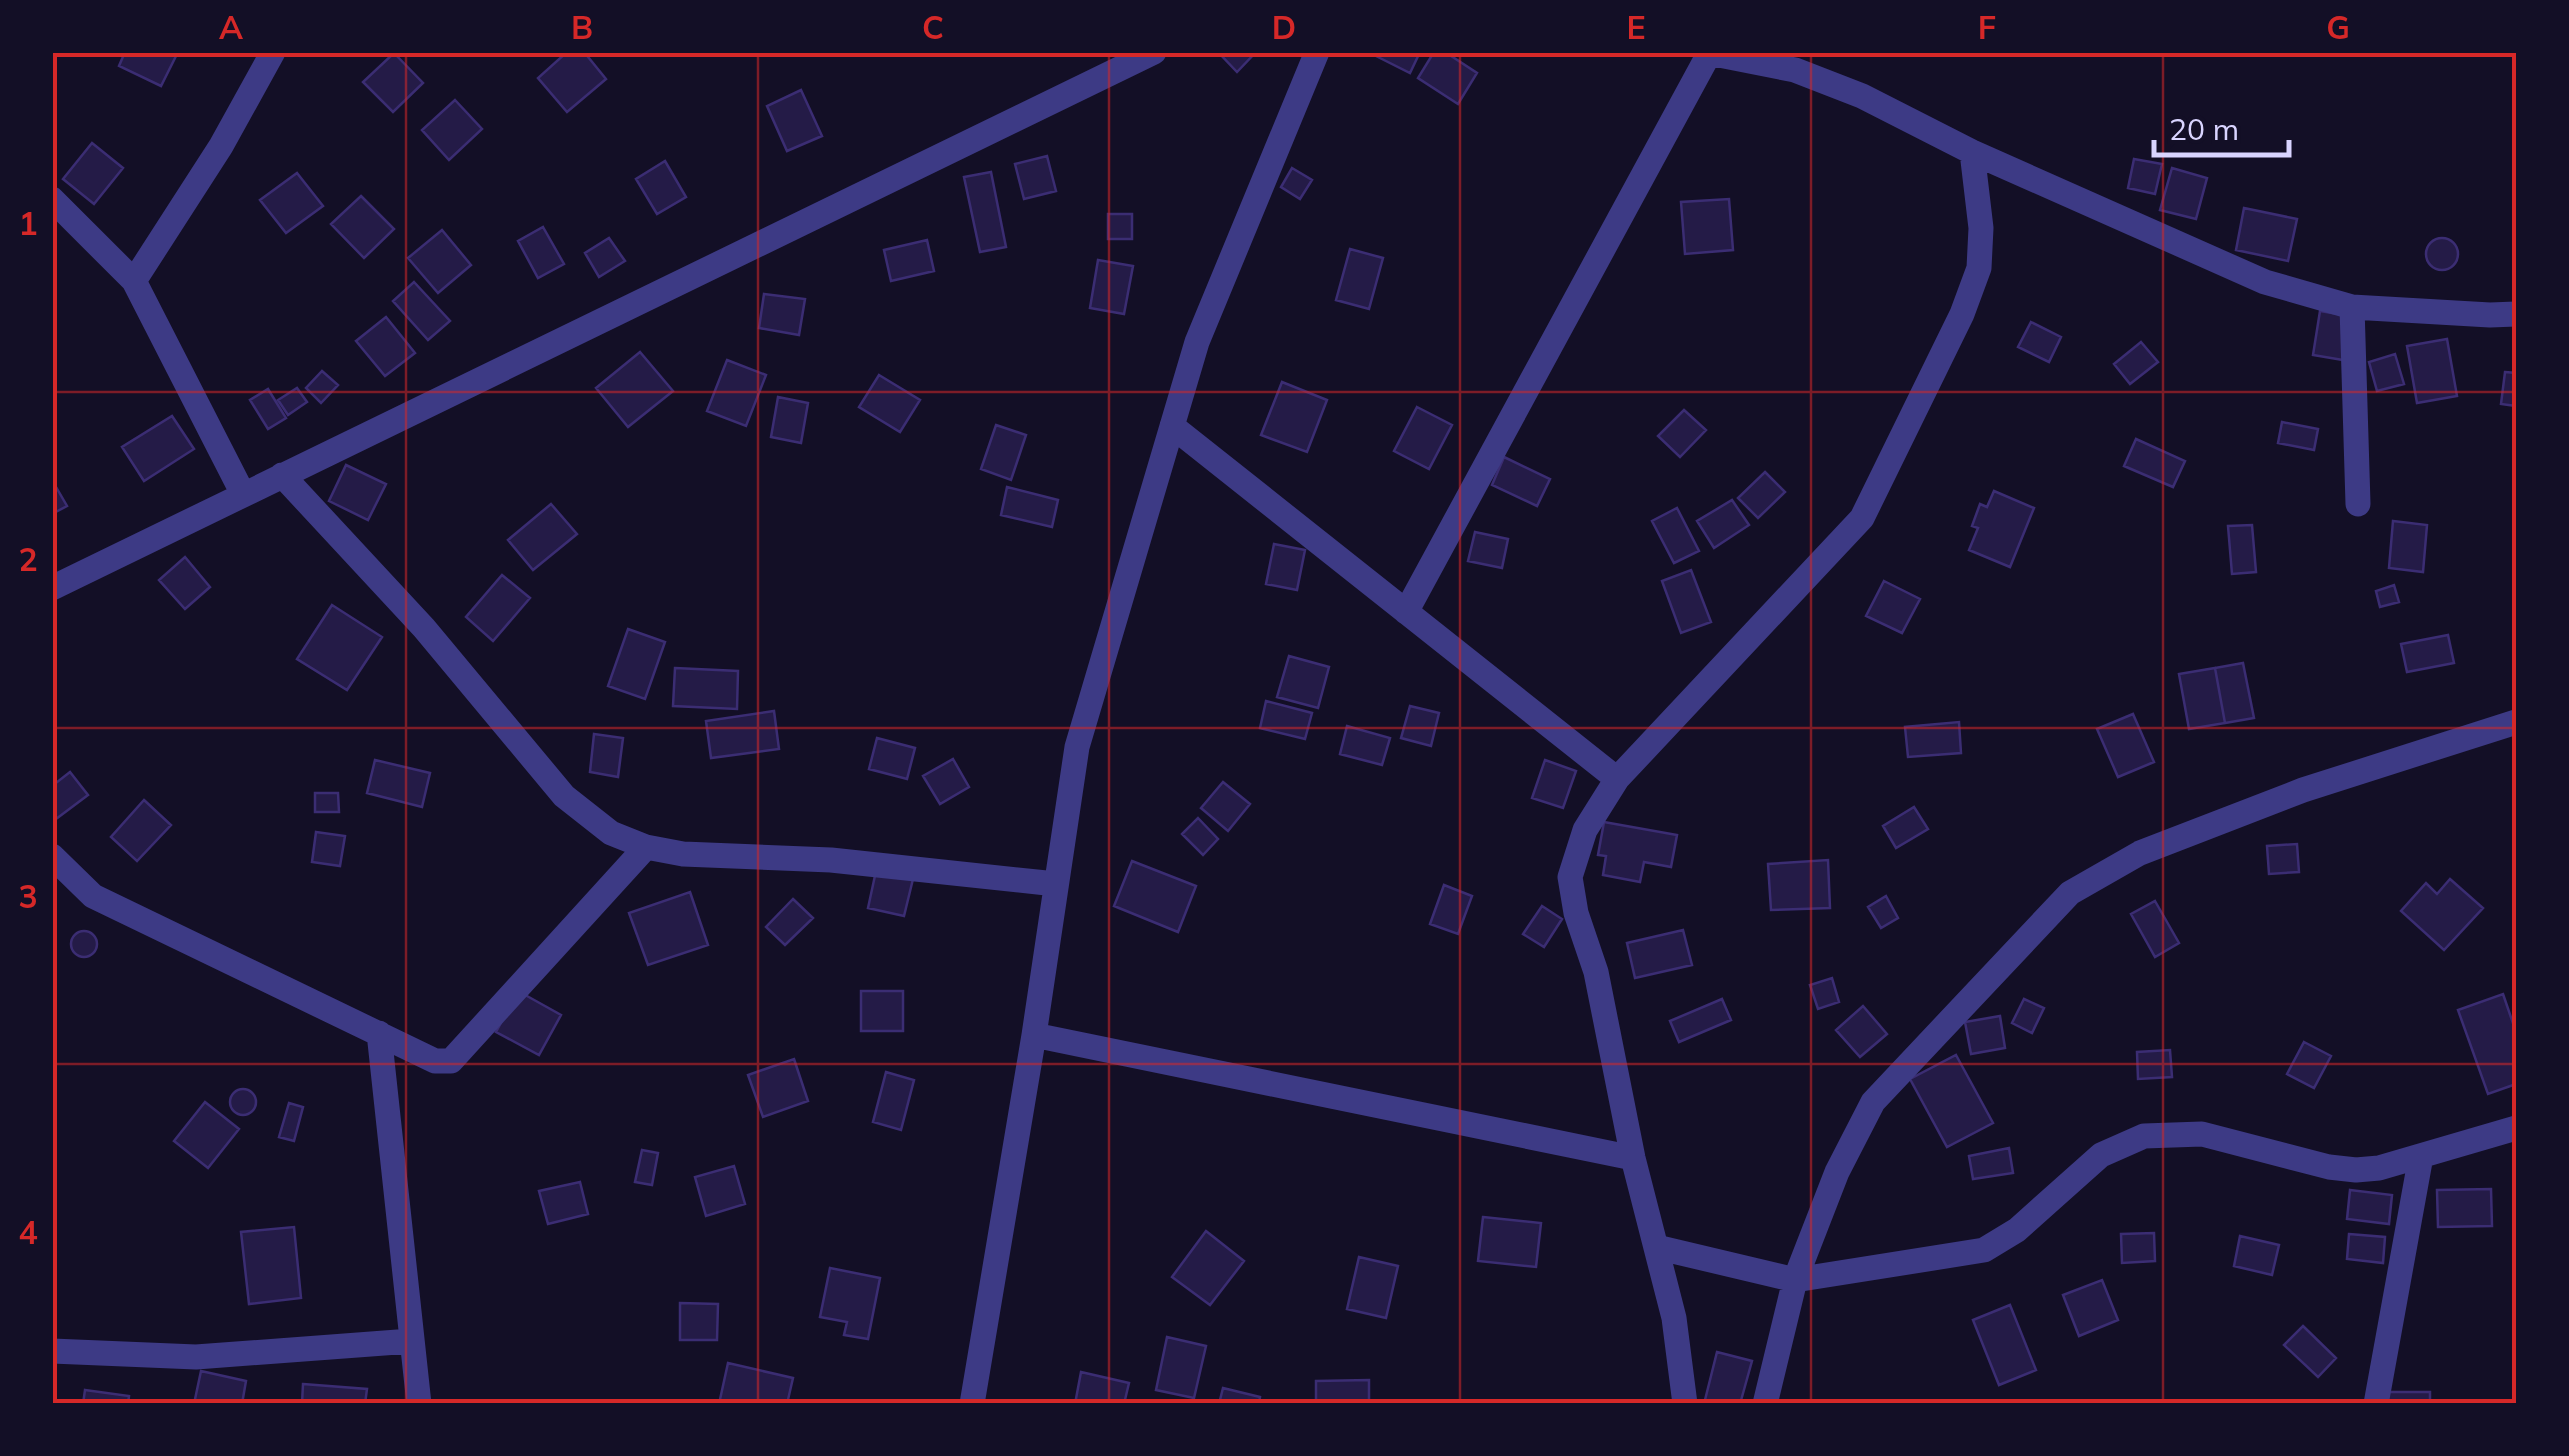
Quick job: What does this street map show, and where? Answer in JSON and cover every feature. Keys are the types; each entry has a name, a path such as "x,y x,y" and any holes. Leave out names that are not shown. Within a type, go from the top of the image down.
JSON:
{"street":[{"path":"134,282 221,146 273,52"},
{"path":"52,588 1154,52"},
{"path":"972,1404 1078,747 1196,342 1318,52"},
{"path":"1406,612 1707,53 1795,70 1862,96 1972,152 2266,282 2352,307 2490,316 2516,314"},
{"path":"1686,1404 1674,1318 1633,1158 1596,972 1576,912 1570,876 1584,830 1617,779 1862,518 1962,314 1979,268 1981,228 1972,152"},
{"path":"52,199 134,282 243,494"},
{"path":"2352,307 2358,504"},
{"path":"1172,426 1617,779"},
{"path":"282,474 424,628 564,796 611,833 646,847 683,854 830,860 1056,884"},
{"path":"1765,1404 1795,1280 1838,1172 1874,1102 2070,893 2140,853 2303,790 2516,722"},
{"path":"52,856 93,896 436,1061 450,1061 646,847"},
{"path":"379,1033 419,1404"},
{"path":"1034,1035 1633,1158"},
{"path":"1656,1246 1795,1280 1984,1250 2017,1230 2101,1155 2144,1136 2202,1134 2329,1168 2356,1170 2380,1168 2516,1128"},
{"path":"2376,1404 2422,1156"},
{"path":"52,1350 196,1357 410,1341"}],"building":[{"path":"125,52 178,52 161,86 119,66"},
{"path":"567,52 584,52 606,79 567,112 538,78"},
{"path":"1218,52 1256,52 1237,72"},
{"path":"1368,52 1420,52 1410,73"},
{"path":"1434,52 1445,52 1477,73 1458,104 1418,78"},
{"path":"394,53 423,83 393,112 363,82"},
{"path":"801,90 822,136 787,151 767,106"},
{"path":"455,100 482,129 449,160 422,130"},
{"path":"92,143 123,168 94,204 63,179"},
{"path":"1047,156 1056,191 1024,199 1015,164"},
{"path":"2134,159 2162,164 2155,194 2128,188"},
{"path":"665,161 686,197 657,214 636,179"},
{"path":"1292,168 1312,180 1300,199 1281,187"},
{"path":"2172,168 2207,178 2196,219 2160,210"},
{"path":"991,172 1006,247 980,252 964,177"},
{"path":"297,173 323,206 286,233 260,200"},
{"path":"361,196 394,229 364,258 331,224"},
{"path":"1729,199 1733,250 1685,254 1681,202"},
{"path":"2244,208 2297,219 2288,261 2236,250"},
{"path":"1108,214 1132,214 1132,239 1108,239"},
{"path":"543,227 564,264 538,278 518,241"},
{"path":"442,230 471,265 438,293 408,258"},
{"path":"609,238 625,261 599,277 585,253"},
{"path":"2442,238 2454,242 2458,254 2454,266 2442,270 2430,266 2426,254 2430,242"},
{"path":"927,240 934,271 891,281 884,250"},
{"path":"1350,249 1383,258 1369,309 1336,300"},
{"path":"1098,260 1133,266 1124,314 1090,308"},
{"path":"414,282 450,321 428,340 393,301"},
{"path":"764,294 805,299 799,335 759,328"},
{"path":"2320,311 2350,316 2343,360 2313,355"},
{"path":"386,317 415,353 385,376 356,341"},
{"path":"2031,322 2061,337 2049,362 2018,347"},
{"path":"2447,339 2457,396 2417,403 2407,346"},
{"path":"2141,342 2158,362 2130,384 2114,364"},
{"path":"640,352 673,391 628,427 596,388"},
{"path":"2395,354 2404,384 2377,391 2369,362"},
{"path":"727,360 766,375 746,426 707,411"},
{"path":"322,371 338,385 321,403 306,388"},
{"path":"2505,372 2516,373 2516,406 2501,404"},
{"path":"879,375 920,400 900,432 859,407"},
{"path":"1282,382 1327,400 1307,452 1261,435"},
{"path":"297,388 307,402 288,415 278,400"},
{"path":"268,389 286,418 268,429 250,400"},
{"path":"778,397 808,403 801,443 771,437"},
{"path":"1417,407 1452,425 1429,469 1394,451"},
{"path":"1684,410 1706,430 1680,457 1658,436"},
{"path":"172,416 194,449 144,481 122,447"},
{"path":"2282,422 2318,429 2314,450 2278,443"},
{"path":"996,425 1026,435 1011,480 981,469"},
{"path":"2136,439 2185,461 2173,487 2124,466"},
{"path":"1504,457 1550,479 1537,506 1492,485"},
{"path":"346,465 386,484 368,520 329,501"},
{"path":"1765,472 1785,492 1758,518 1738,498"},
{"path":"52,480 67,506 52,514"},
{"path":"1007,487 1058,500 1052,527 1001,515"},
{"path":"1994,491 2034,508 2010,567 1969,550 1978,528 1972,526 1980,504 1987,507"},
{"path":"1732,500 1749,525 1714,548 1697,521"},
{"path":"551,504 577,534 533,570 508,540"},
{"path":"1677,508 1699,551 1674,563 1652,521"},
{"path":"2393,521 2427,525 2423,572 2389,568"},
{"path":"2252,525 2256,572 2232,574 2228,526"},
{"path":"1475,532 1508,539 1502,568 1468,561"},
{"path":"1274,544 1305,550 1297,590 1266,584"},
{"path":"185,557 210,587 185,609 159,580"},
{"path":"1691,570 1711,622 1681,633 1662,581"},
{"path":"502,575 530,598 493,641 466,617"},
{"path":"1884,581 1920,599 1902,633 1866,616"},
{"path":"2394,585 2399,602 2380,607 2376,591"},
{"path":"332,605 382,637 347,690 297,659"},
{"path":"628,629 665,642 645,699 608,686"},
{"path":"2448,635 2454,663 2407,672 2401,644"},
{"path":"1289,656 1329,667 1318,708 1277,697"},
{"path":"2243,663 2254,718 2225,723 2215,668"},
{"path":"675,668 738,671 737,709 673,706"},
{"path":"2215,668 2225,723 2189,729 2179,674"},
{"path":"1266,701 1312,713 1305,739 1260,728"},
{"path":"1410,706 1439,713 1431,746 1401,738"},
{"path":"774,711 779,749 711,758 706,721"},
{"path":"2133,714 2154,762 2118,777 2097,729"},
{"path":"1959,722 1961,753 1908,757 1905,727"},
{"path":"1347,726 1390,738 1382,765 1340,754"},
{"path":"594,734 623,738 618,777 590,772"},
{"path":"877,738 915,748 907,779 869,769"},
{"path":"953,759 969,787 940,804 923,776"},
{"path":"375,760 430,773 422,807 367,793"},
{"path":"1545,760 1576,771 1563,808 1532,798"},
{"path":"70,772 88,795 52,822 52,786"},
{"path":"1223,782 1250,804 1228,831 1201,808"},
{"path":"315,793 338,793 339,812 315,812"},
{"path":"144,800 171,825 137,861 111,837"},
{"path":"1914,807 1928,829 1896,848 1883,826"},
{"path":"1198,818 1218,839 1203,855 1182,834"},
{"path":"1604,822 1677,835 1671,867 1644,862 1640,882 1603,875 1606,856 1598,855"},
{"path":"316,832 345,836 340,866 312,862"},
{"path":"2297,844 2299,872 2269,874 2267,846"},
{"path":"1828,860 1830,908 1771,910 1768,864"},
{"path":"1132,861 1196,886 1178,932 1114,906"},
{"path":"876,871 913,879 904,916 868,908"},
{"path":"2450,879 2483,908 2444,950 2401,911 2426,883 2437,894"},
{"path":"1444,885 1472,896 1458,934 1430,924"},
{"path":"690,892 708,945 648,965 629,913"},
{"path":"1886,896 1898,918 1881,928 1868,907"},
{"path":"793,899 813,918 785,945 766,927"},
{"path":"2155,901 2179,943 2155,957 2131,914"},
{"path":"1542,906 1562,919 1544,947 1523,934"},
{"path":"1683,930 1692,965 1635,978 1627,943"},
{"path":"84,931 93,935 97,944 93,953 84,957 75,953 71,944 75,935"},
{"path":"1832,978 1839,1002 1818,1009 1810,985"},
{"path":"518,991 561,1015 539,1055 496,1032"},
{"path":"861,991 903,991 903,1031 861,1031"},
{"path":"2503,994 2516,1032 2516,1084 2488,1094 2458,1010"},
{"path":"1722,999 1731,1020 1679,1042 1670,1021"},
{"path":"2024,999 2044,1008 2032,1033 2012,1023"},
{"path":"1863,1006 1887,1034 1860,1057 1836,1030"},
{"path":"2000,1016 2005,1048 1971,1054 1965,1022"},
{"path":"2304,1042 2331,1056 2314,1088 2287,1074"},
{"path":"2170,1050 2172,1077 2138,1079 2137,1052"},
{"path":"1956,1055 1993,1123 1947,1147 1910,1079"},
{"path":"794,1059 808,1101 763,1117 748,1075"},
{"path":"886,1072 914,1080 901,1130 873,1122"},
{"path":"243,1089 252,1093 256,1102 252,1111 243,1115 234,1111 230,1102 234,1093"},
{"path":"205,1102 239,1129 208,1168 174,1141"},
{"path":"289,1103 303,1107 294,1141 279,1137"},
{"path":"2009,1148 2013,1173 1973,1179 1969,1156"},
{"path":"642,1150 658,1153 652,1185 635,1182"},
{"path":"734,1166 745,1204 706,1216 695,1177"},
{"path":"580,1182 588,1214 548,1224 539,1191"},
{"path":"2491,1189 2492,1226 2438,1227 2437,1190"},
{"path":"2350,1190 2392,1195 2389,1224 2347,1219"},
{"path":"1483,1217 1541,1223 1536,1267 1478,1261"},
{"path":"294,1227 301,1298 249,1304 241,1232"},
{"path":"1206,1231 1244,1261 1210,1305 1172,1277"},
{"path":"2154,1233 2155,1261 2122,1263 2121,1234"},
{"path":"2349,1234 2385,1237 2383,1263 2347,1259"},
{"path":"2240,1236 2279,1245 2272,1275 2234,1266"},
{"path":"1359,1257 1398,1266 1386,1318 1347,1309"},
{"path":"830,1268 880,1278 868,1339 844,1335 847,1322 820,1317"},
{"path":"2102,1280 2118,1320 2079,1336 2063,1295"},
{"path":"680,1303 718,1304 717,1340 680,1340"},
{"path":"2010,1305 2036,1370 1999,1385 1973,1320"},
{"path":"2303,1326 2336,1358 2318,1377 2284,1345"},
{"path":"1167,1337 1206,1346 1194,1398 1156,1390"},
{"path":"1717,1352 1752,1361 1740,1404 1704,1404"},
{"path":"728,1363 793,1378 787,1404 719,1404"},
{"path":"201,1371 246,1381 242,1404 194,1404"},
{"path":"1081,1372 1129,1383 1124,1404 1075,1404"},
{"path":"1369,1380 1369,1404 1316,1404 1316,1381"},
{"path":"303,1384 367,1389 365,1404 302,1404"},
{"path":"1223,1388 1260,1397 1259,1404 1219,1404"},
{"path":"85,1390 129,1396 128,1404 83,1404"},
{"path":"2386,1392 2430,1392 2430,1404 2386,1404"}]}
